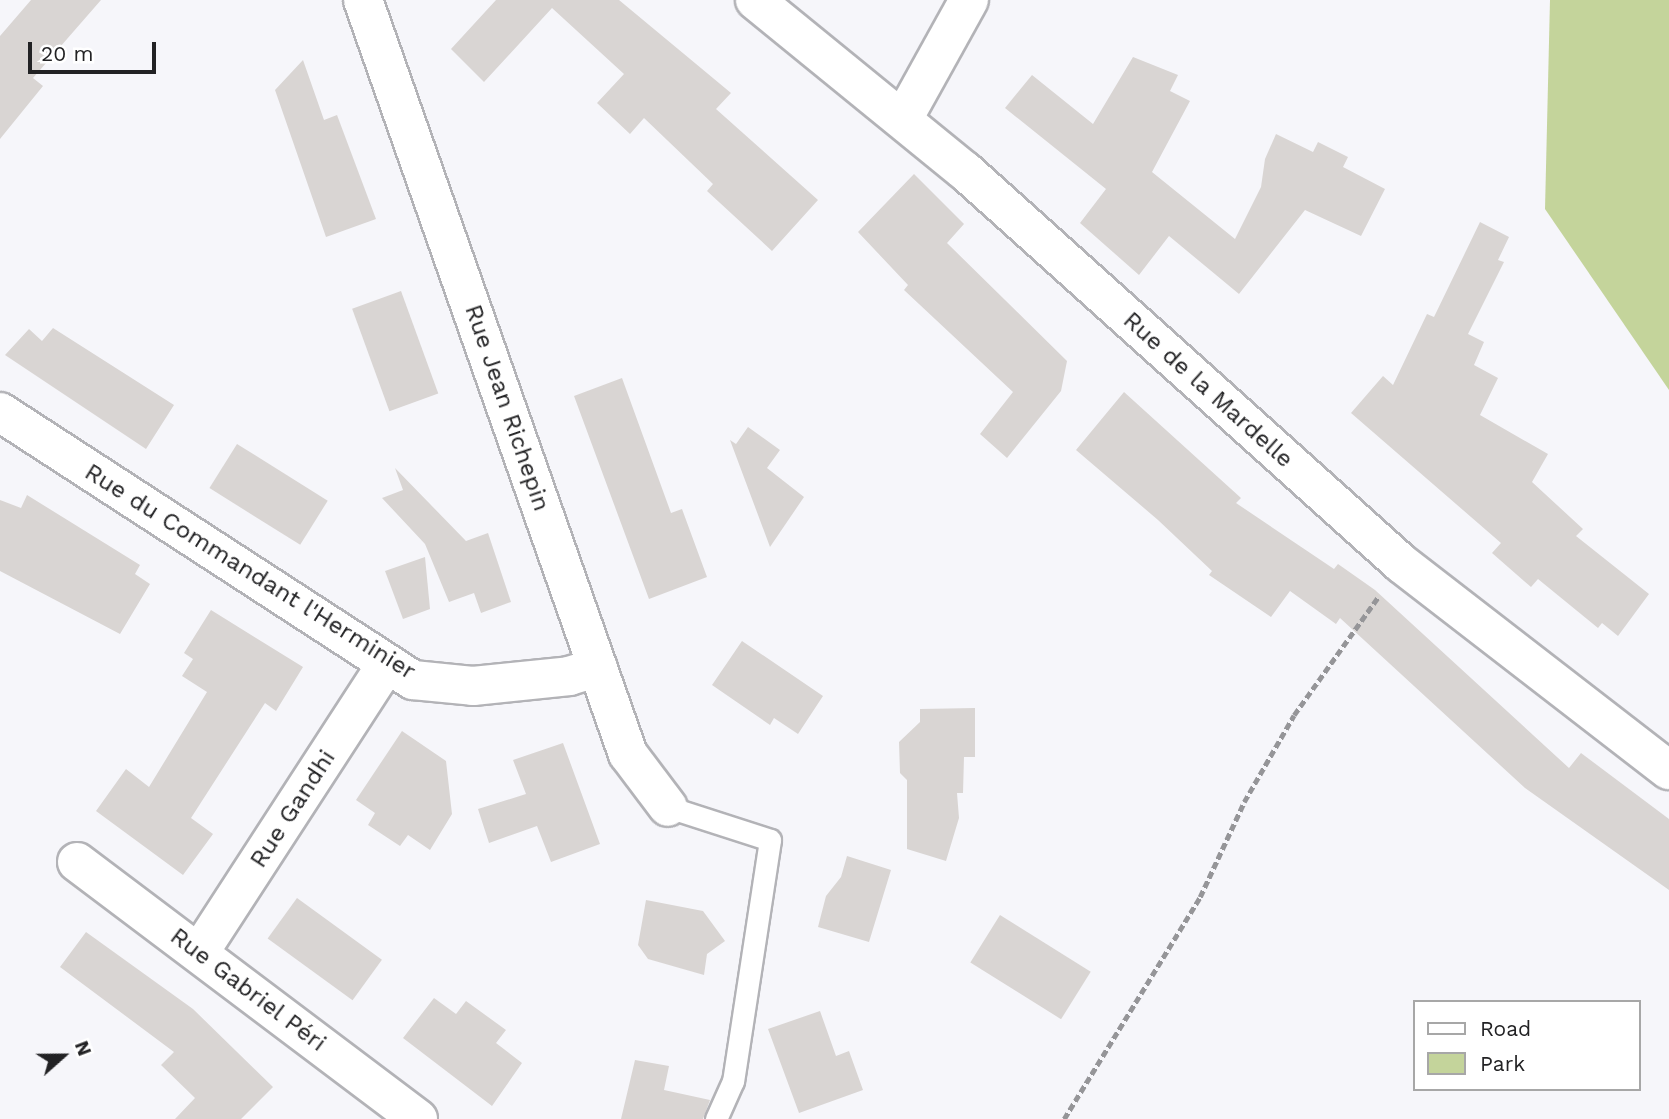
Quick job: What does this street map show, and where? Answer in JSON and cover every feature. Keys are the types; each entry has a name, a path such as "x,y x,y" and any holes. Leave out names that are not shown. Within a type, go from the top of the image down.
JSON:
{"street":[{"name":"Rue Jean Richepin","path":"363,0 628,754 668,807"},
{"name":"Rue de la Mardelle","path":"755,0 903,119 1402,564 1669,770"},
{"path":"903,119 970,0"},
{"name":"Rue du Commandant l'Herminier","path":"0,412 413,680 473,686 569,676 598,667"},
{"name":"Rue Gandhi","path":"199,953 387,664"},
{"name":"Rue Gabriel Péri","path":"77,862 418,1119"}],"lane":[{"path":"668,807 770,840 733,1081 716,1119"}],"path":[{"path":"1064,1119 1200,897 1244,802 1294,715 1402,564"}],"green space":[{"path":"1550,0 1669,0 1669,390 1545,209"}],"building":[{"path":"31,0 101,0 33,78 43,86 0,139 0,36"},
{"path":"496,0 619,0 731,93 716,109 818,200 772,251 707,191 713,184 644,118 630,134 597,103 624,74 552,8 484,82 451,49"},
{"path":"1133,57 1178,75 1170,91 1190,101 1152,172 1235,239 1261,187 1265,159 1276,134 1313,152 1318,142 1348,157 1343,167 1385,189 1361,236 1305,210 1239,294 1169,236 1139,275 1080,223 1106,189 1005,108 1032,75 1093,124"},
{"path":"303,60 324,120 337,115 376,219 326,237 275,90"},
{"path":"914,174 964,224 947,243 1067,361 1061,391 1007,458 980,434 1013,392 904,290 908,285 858,232"},
{"path":"1480,222 1509,237 1498,260 1504,262 1468,334 1484,342 1474,365 1498,378 1480,415 1548,454 1532,482 1583,529 1576,536 1649,594 1618,636 1602,623 1598,628 1538,579 1531,587 1492,553 1501,543 1351,413 1383,376 1393,385 1427,314 1434,317"},
{"path":"401,291 438,393 389,411 352,309"},
{"path":"53,328 174,405 146,449 5,355 29,329 42,341"},
{"path":"622,378 671,513 682,509 707,577 649,599 574,396"},
{"path":"1124,392 1241,498 1236,503 1334,569 1338,564 1375,590 1569,768 1581,753 1669,819 1669,890 1525,788 1340,618 1336,624 1290,591 1271,617 1209,575 1212,571 1158,520 1076,450"},
{"path":"748,427 780,450 767,468 804,497 770,547 730,440 736,444"},
{"path":"237,444 328,501 300,545 209,488"},
{"path":"395,468 466,541 488,533 511,602 481,613 474,593 449,602 425,544 382,498 403,490"},
{"path":"27,495 140,565 135,574 150,584 120,634 0,571 0,500 21,508"},
{"path":"425,557 430,609 403,619 385,571"},
{"path":"211,610 303,667 276,711 265,703 191,818 213,834 183,875 96,811 126,769 149,787 207,692 182,676 193,659 184,653"},
{"path":"742,641 823,696 798,734 774,718 770,725 712,685"},
{"path":"975,708 975,757 964,757 963,793 957,793 959,818 946,861 907,849 907,780 900,773 899,742 920,722 920,709"},
{"path":"402,731 446,761 452,814 430,850 408,835 400,846 368,825 375,813 356,800"},
{"path":"563,743 600,844 551,862 537,826 489,843 478,809 526,794 513,760"},
{"path":"847,856 891,870 869,942 818,927 826,896 841,877"},
{"path":"297,898 382,960 353,1000 268,938"},
{"path":"646,900 703,911 725,941 707,954 704,975 648,959 638,945"},
{"path":"1000,915 1091,972 1061,1019 970,962"},
{"path":"86,932 193,1009 273,1087 241,1119 175,1119 195,1098 161,1065 174,1052 60,967"},
{"path":"434,998 456,1014 466,1001 506,1030 496,1043 522,1063 492,1106 403,1038"},
{"path":"820,1011 836,1056 849,1051 863,1090 799,1113 768,1029"},
{"path":"635,1060 669,1066 664,1090 710,1100 703,1119 621,1119"}]}
